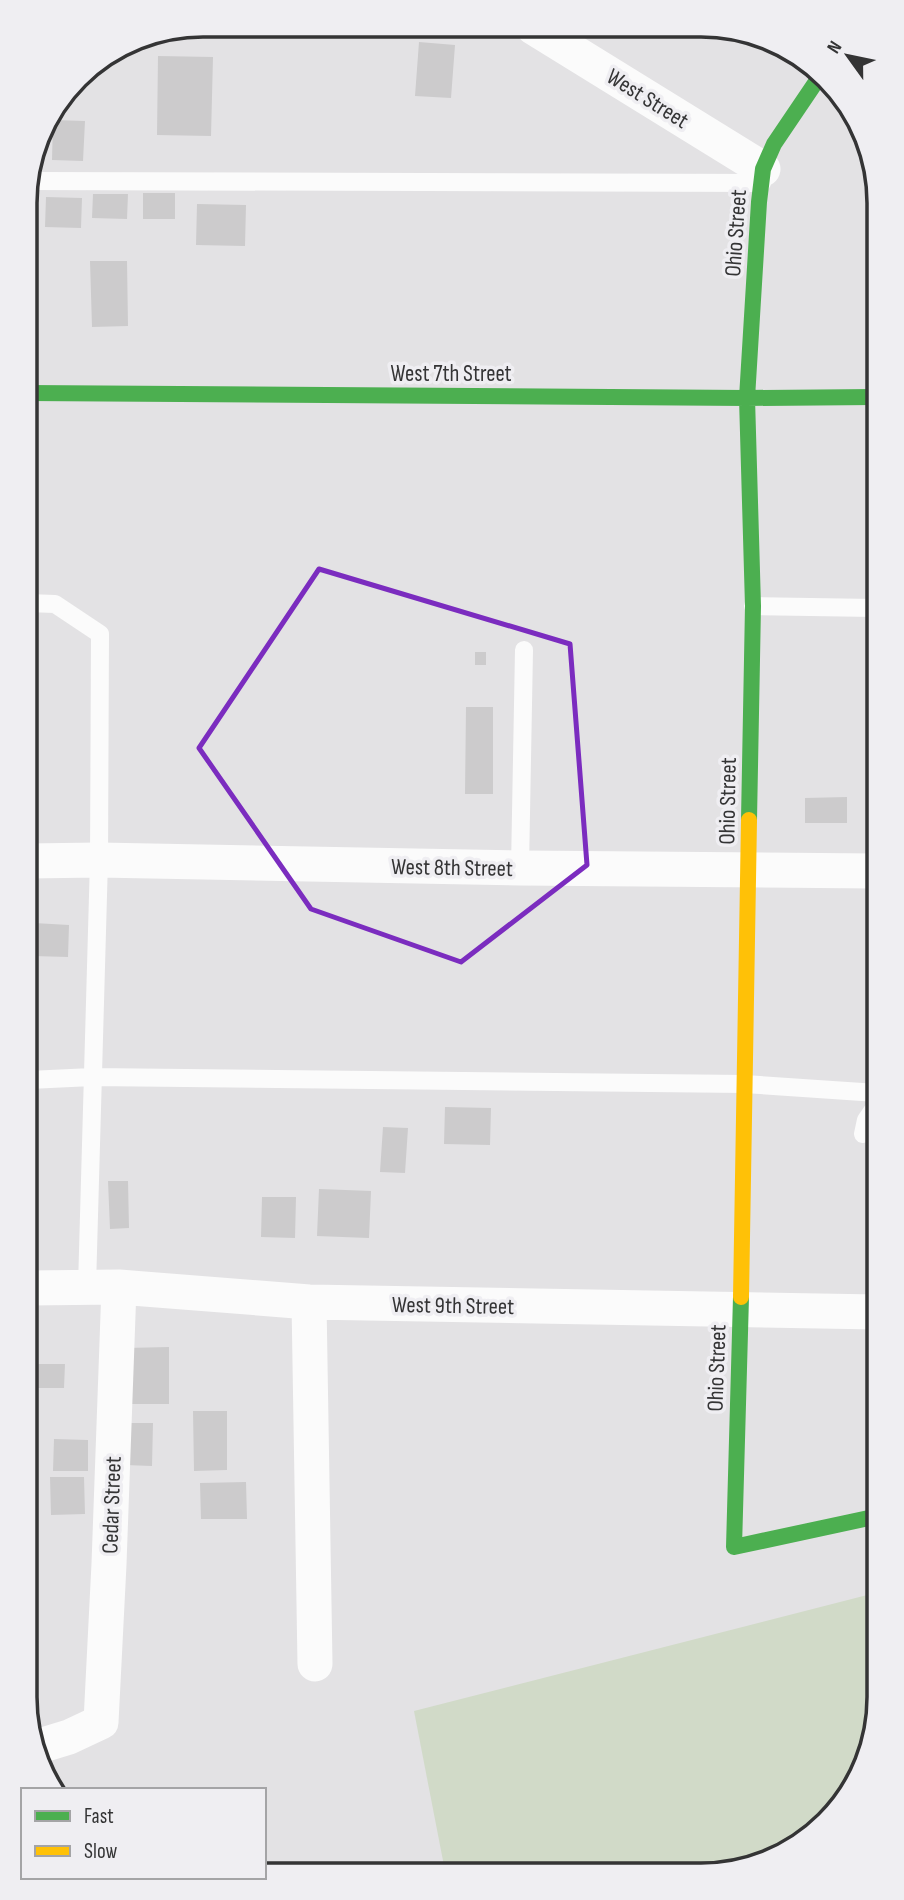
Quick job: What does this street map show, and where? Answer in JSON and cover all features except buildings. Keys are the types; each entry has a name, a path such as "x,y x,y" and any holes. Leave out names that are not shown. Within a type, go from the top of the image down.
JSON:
{"street":[{"name":"West Street","path":"548,37 763,176"},
{"name":"Ohio Street","path":"813,85 774,144 763,176 747,398 753,606 741,1310 734,1547 867,1518"},
{"name":"West 7th Street","path":"37,393 867,397"},
{"name":"West 8th Street","path":"37,861 867,871"},
{"name":"West 9th Street","path":"37,1288 103,1287 309,1302 867,1312"},
{"name":"Cedar Street","path":"44,1745 69,1737 101,1721 109,1564 103,1287"},
{"path":"309,1302 315,1664"}],"lane":[{"path":"38,181 763,176"},
{"path":"37,603 55,604 100,634 99,860 92,1077 103,1287"},
{"path":"753,606 867,608"},
{"path":"520,868 524,650"},
{"path":"37,1080 92,1077 745,1084 867,1092"},
{"path":"863,1134 867,1119"}],"highlighted area":[{"path":"319,569 570,644 587,865 461,962 311,909 199,748"}],"green space":[{"path":"867,1595 867,1708 855,1761 833,1798 811,1822 784,1841 744,1858 701,1863 443,1863 414,1711"}],"traffic: fast":[{"path":"749,820 753,606 747,398 759,202 763,169 774,144 813,86"},
{"path":"37,393 867,397"},
{"path":"741,1297 734,1547 867,1518"}],"traffic: slow":[{"path":"741,1297 749,820"}]}
